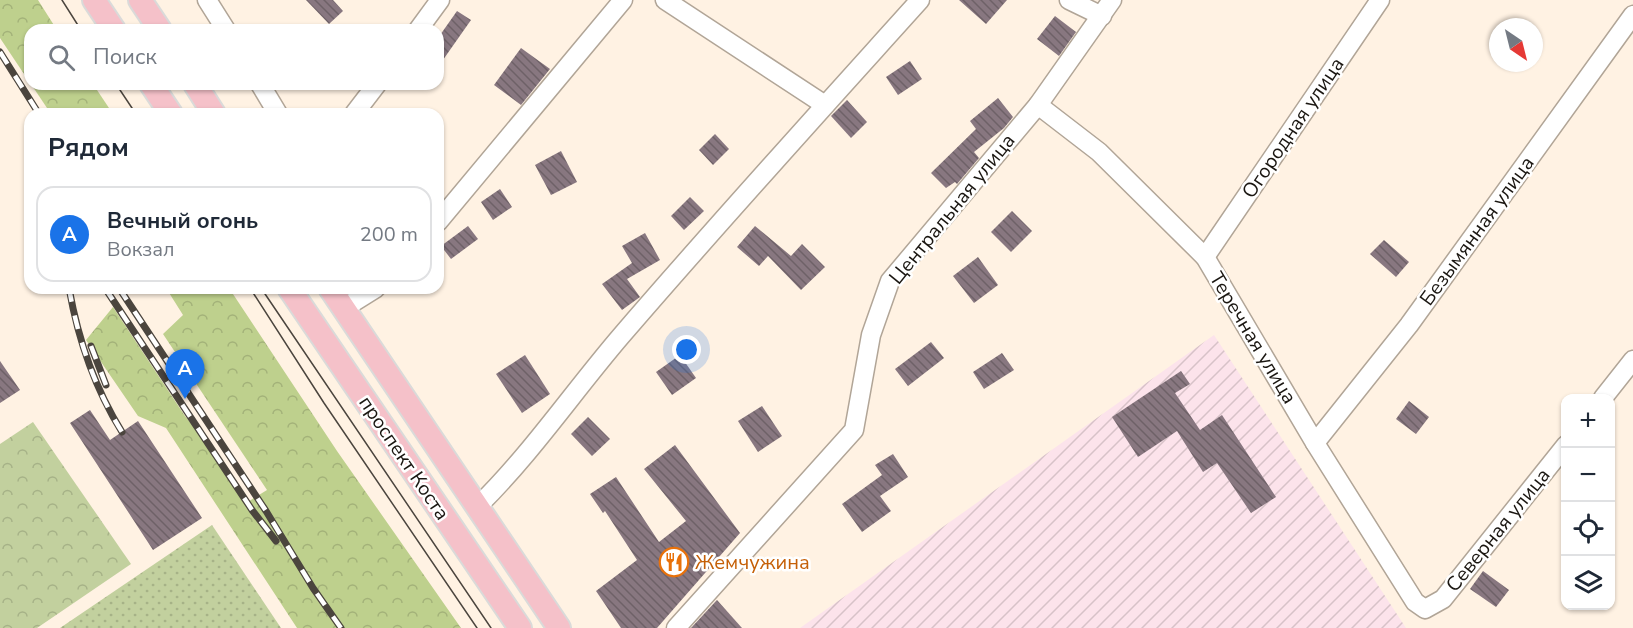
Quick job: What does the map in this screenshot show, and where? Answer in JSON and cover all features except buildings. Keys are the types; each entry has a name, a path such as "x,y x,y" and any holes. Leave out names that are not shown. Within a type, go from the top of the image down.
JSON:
{"main road":[{"path":"93,0 110,24"},
{"path":"140,0 156,24"},
{"path":"155,90 167,108"},
{"path":"199,90 210,108"},
{"name":"проспект Коста","path":"293,294 520,628"},
{"name":"проспект Коста","path":"334,294 559,628"}],"street":[{"path":"207,0 221,24"},
{"path":"422,24 439,0"},
{"path":"444,215 623,0"},
{"path":"665,0 825,105"},
{"path":"478,506 507,477 619,338 920,0"},
{"path":"1069,0 1102,16"},
{"name":"Центральная улица","path":"676,628 854,430 871,334 890,280 1038,105 1112,0"},
{"name":"Огородная улица","path":"1205,257 1380,0"},
{"name":"Безымянная улица","path":"1315,443 1409,325 1633,15"},
{"path":"264,90 274,108"},
{"path":"359,108 372,90"},
{"name":"Теречная улица","path":"1038,105 1098,152 1205,257 1315,443 1414,603 1425,609"},
{"path":"344,308 366,294"},
{"path":"1607,394 1633,360"},
{"name":"Северная улица","path":"1425,609 1443,599 1564,448"}],"shaded area":[{"path":"1214,335 1406,628 800,628"}],"green space":[{"path":"0,0 38,0 53,24 24,24 24,74 0,38"},
{"path":"35,90 97,90 109,108 47,108"},
{"path":"170,294 233,294 337,451 461,628 297,628 166,428 138,416 86,340 113,307 185,416 210,446 246,503 267,490 163,334 183,315"},
{"path":"33,422 131,564 37,628 0,628 0,444"},
{"path":"212,525 281,628 60,628"}],"tram line":[{"path":"62,0 77,24"},
{"path":"120,90 132,108"},
{"path":"254,294 324,403 477,628"},
{"path":"265,294 491,628"}],"railway":[{"path":"0,52 35,108"},
{"path":"70,294 88,362 103,398 122,432"},
{"path":"109,294 252,510 276,541"},
{"path":"123,294 341,628"},
{"path":"91,346 106,385"}],"place":[{"name":"Вечный огонь","path":"185,399"},
{"name":"Жемчужина","path":"674,562"}]}
